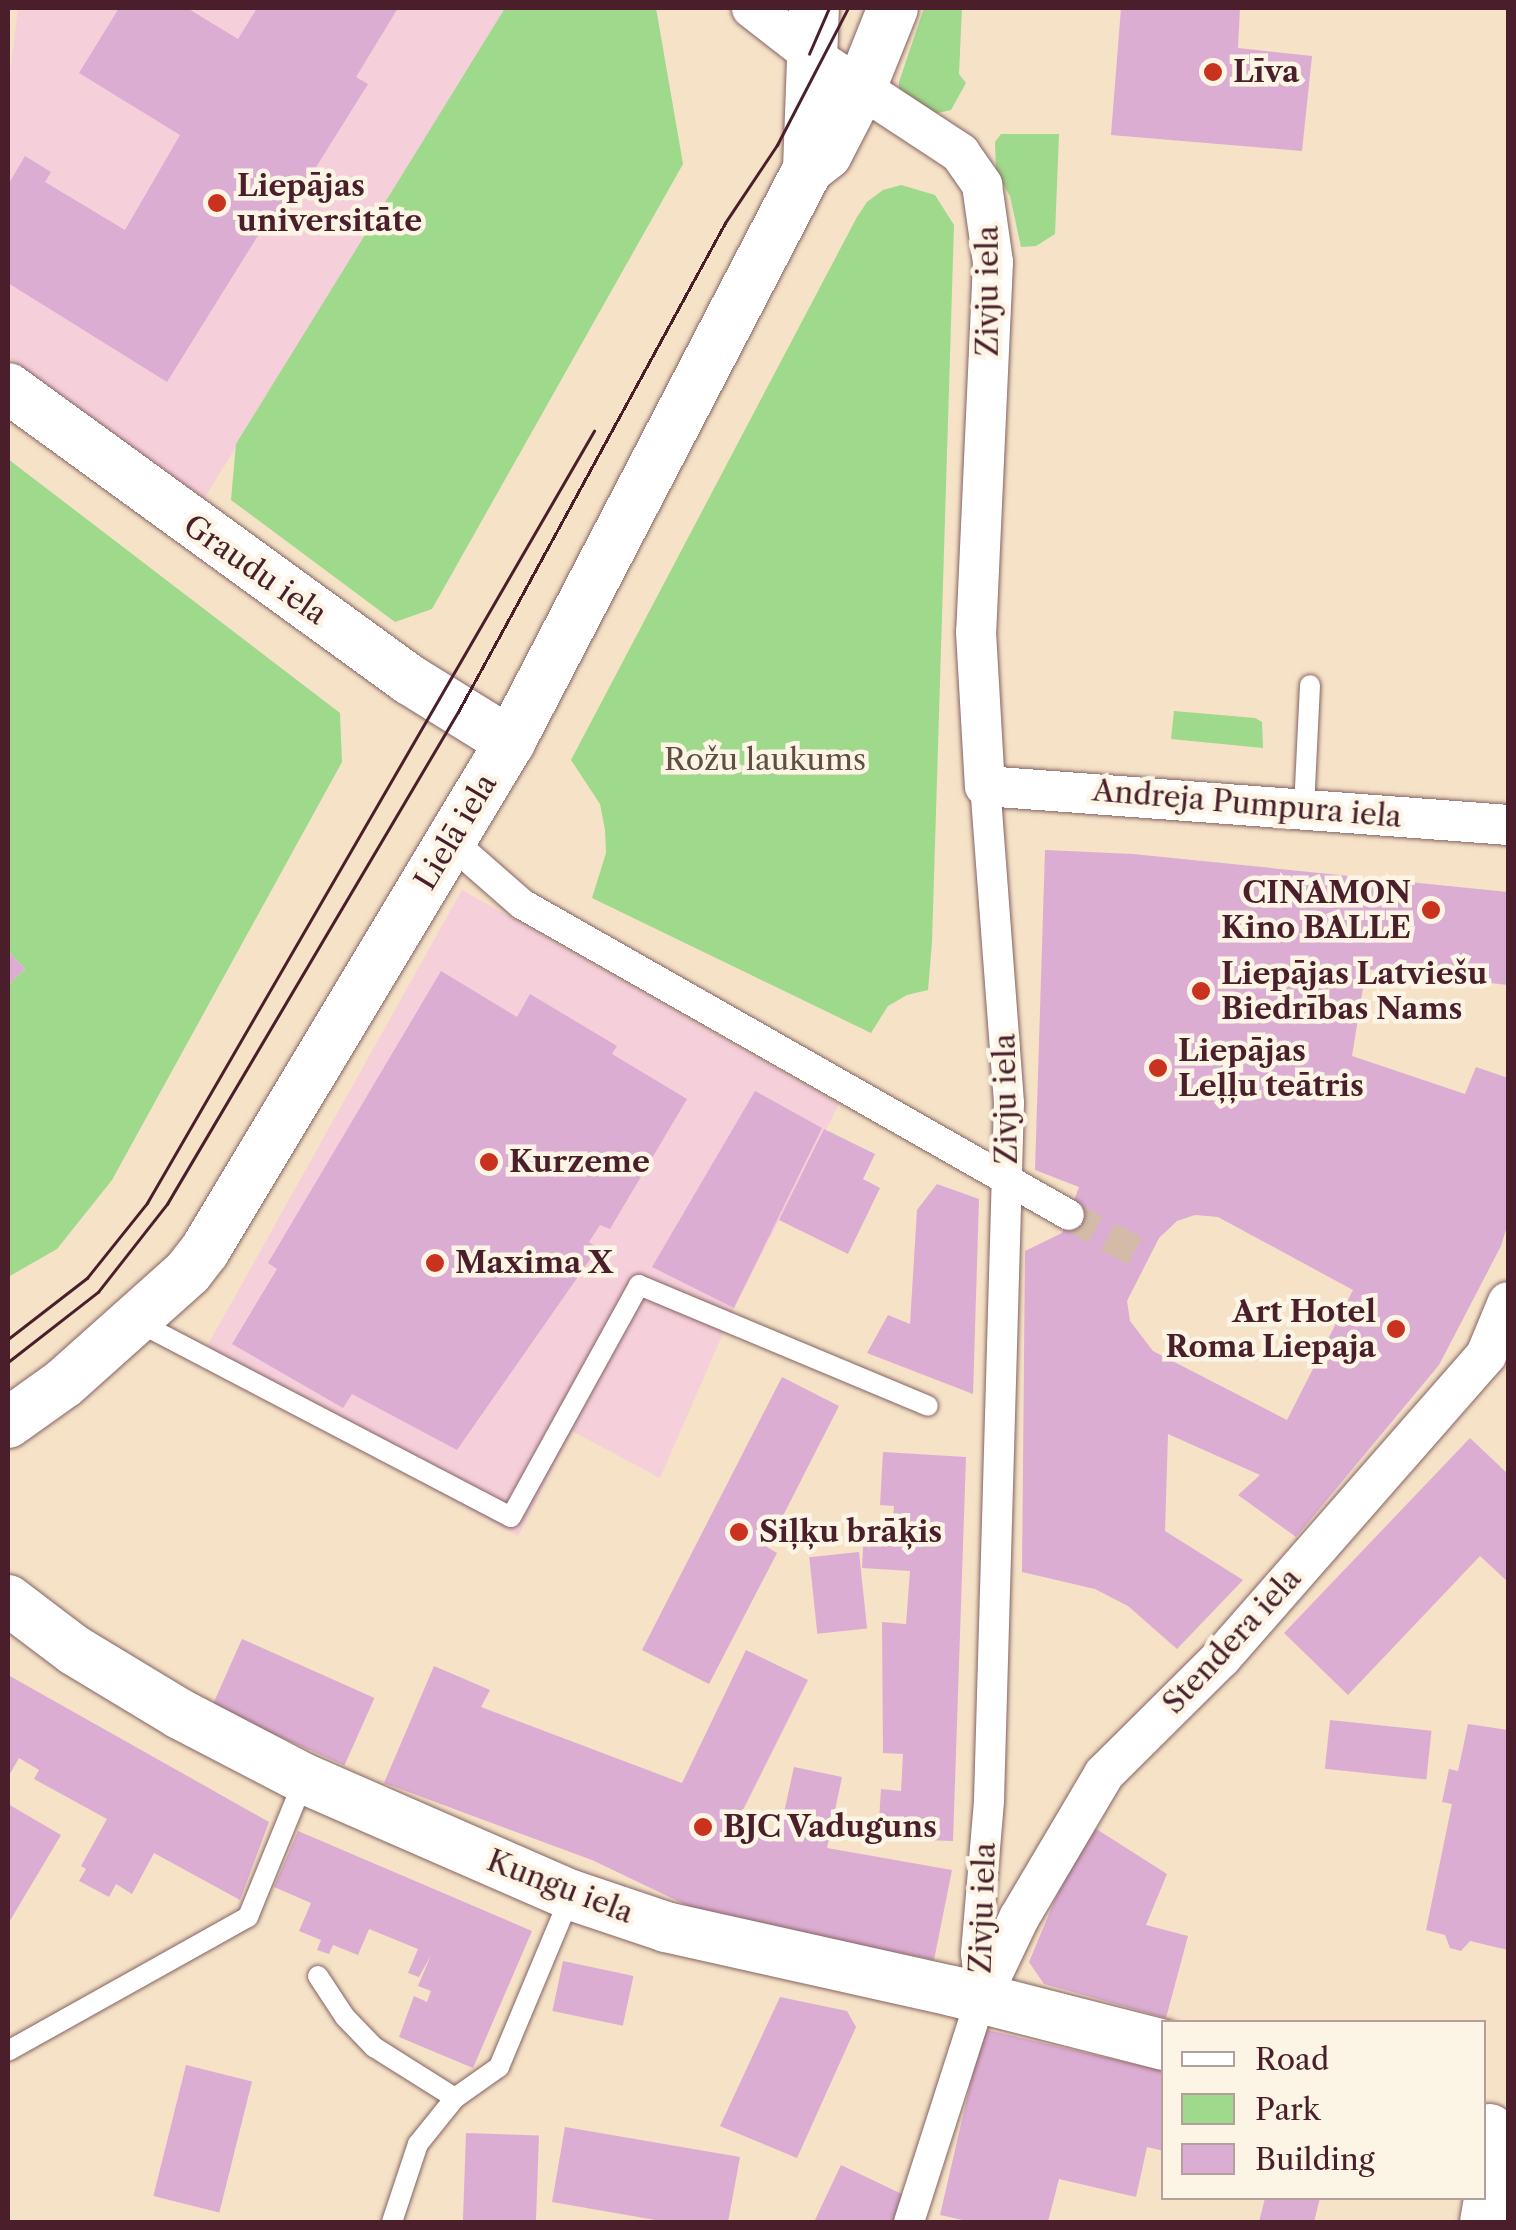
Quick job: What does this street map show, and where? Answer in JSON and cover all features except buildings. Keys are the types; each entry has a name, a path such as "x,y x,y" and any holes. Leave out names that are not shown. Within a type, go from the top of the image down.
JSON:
{"street":[{"name":"Zivju iela","path":"752,8 812,30 861,88 960,153 982,185 989,216 992,262 976,632 984,786 1007,1048 1008,1179 989,1800 976,1954 981,1998 909,2222"},
{"name":"Lielā iela","path":"8,1423 64,1383 205,1250 510,742 808,169 826,154 861,88 893,8"},
{"name":"Lielā iela","path":"808,169 812,30"},
{"name":"Graudu iela","path":"8,388 379,658 510,742"},
{"name":"Andreja Pumpura iela","path":"984,786 1508,825"},
{"path":"450,842 522,904 1069,1214"},
{"name":"Stendera iela","path":"981,1998 1019,1918 1104,1774 1221,1658 1486,1355 1508,1302"},
{"name":"Kungu iela","path":"8,1600 74,1650 180,1714 305,1779 572,1896 666,1927 981,1998 1161,2044"},
{"path":"1485,2222 1497,2154 1491,2132"}],"lane":[{"path":"1304,808 1310,685"},
{"path":"134,1320 512,1516 640,1285 928,1406"},
{"path":"8,2051 248,1916 305,1779"},
{"path":"392,2222 418,2144 455,2098 499,2067 572,1896"},
{"path":"318,1976 345,2018 374,2047 455,2098"}],"shaded area":[{"path":"18,8 505,8 204,499 8,357 8,90"},
{"path":"462,890 839,1104 734,1308 660,1478 572,1431 518,1536 200,1359"}],"green space":[{"path":"505,8 656,8 683,164 432,609 395,622 231,500 236,444"},
{"path":"924,8 962,8 959,74 966,83 951,110 938,113 922,113 899,96 899,82"},
{"path":"1001,134 1059,134 1055,234 1036,246 1021,247 1010,196 996,172 995,142"},
{"name":"Rožu laukums","path":"901,185 935,195 954,225 932,942 928,990 907,995 888,1006 871,1033 592,898 606,853 605,830 600,804 571,760 857,217 867,202 883,190"},
{"path":"8,459 340,713 342,762 112,1180 57,1249 8,1277 8,985 25,969 8,951"},
{"path":"1174,711 1255,718 1262,722 1263,748 1171,739"}],"tunnel":[{"path":"1069,1215 1148,1258"}],"tram line":[{"path":"809,54 829,8"},
{"path":"8,1362 98,1292 167,1204 458,712 725,223 777,145 848,8"},
{"path":"8,1339 87,1278 147,1203 594,431"}],"place":[{"name":"Līva","path":"1213,72"},
{"name":"Liepājas universitāte","path":"217,203"},
{"name":"CINAMON Kino BALLE","path":"1431,910"},
{"name":"Liepājas Latviešu Biedrības Nams","path":"1201,991"},
{"name":"Liepājas Leļļu teātris","path":"1158,1068"},
{"name":"Kurzeme","path":"489,1162"},
{"name":"Maxima X","path":"435,1263"},
{"name":"Art Hotel Roma Liepaja","path":"1396,1329"},
{"name":"Siļķu brāķis","path":"739,1532"},
{"name":"BJC Vaduguns","path":"703,1827"}]}
